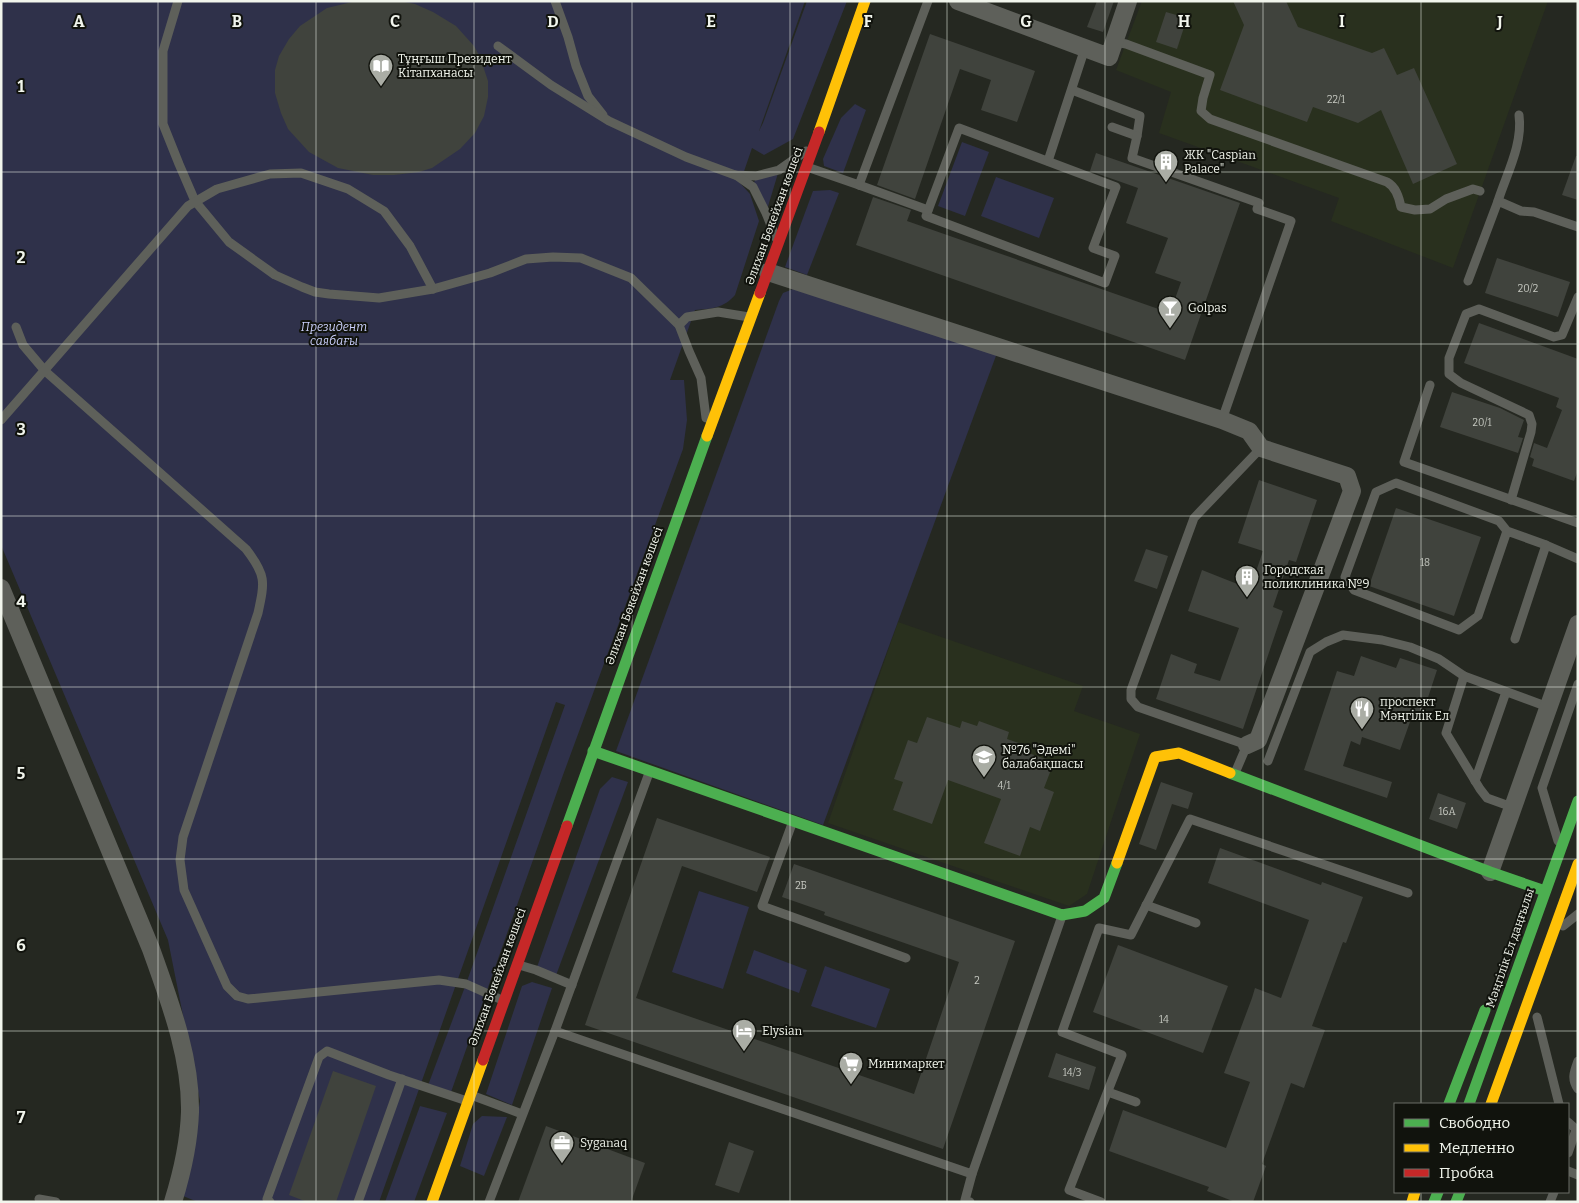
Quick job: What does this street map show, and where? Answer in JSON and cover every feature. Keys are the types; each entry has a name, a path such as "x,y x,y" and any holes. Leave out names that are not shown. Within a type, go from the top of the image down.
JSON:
{"street":[{"name":"Әлихан Бөкейхан көшесі","path":"432,1202 708,433 815,145 865,1"},
{"path":"958,1 1109,57 1128,1"},
{"path":"768,272 1222,420 1248,431 1261,448 1347,476 1352,491 1258,740 1247,745"},
{"path":"1,588 151,948 180,1039 188,1077 190,1111 182,1168 173,1202"},
{"path":"1490,872 1578,624"},
{"path":"593,751 1062,915 1085,911 1104,898 1155,757 1179,754 1545,891"},
{"name":"Мәңгілік Ел даңғылы","path":"1469,1103 1578,801"},
{"path":"1491,1103 1578,864"},
{"path":"1502,977 1524,952"},
{"path":"1531,1034 1538,1017 1543,959"},
{"path":"1449,1103 1489,1001"}],"lane":[{"path":"178,1 163,51 163,124 196,201 229,242 275,275 315,292 379,298 433,289 526,259 553,257 581,258 631,278 679,325 701,378 708,433"},
{"path":"555,1 588,96 609,121"},
{"path":"859,185 928,1"},
{"path":"1115,42 1126,44 1210,75 1201,111 1210,119 1387,182 1393,185 1399,197 1401,207 1415,210 1430,208 1446,198 1473,189 1480,192"},
{"path":"498,46 551,84 609,121 686,157 736,174 756,176 779,170 815,145"},
{"path":"1048,161 1085,48"},
{"path":"1072,90 1140,116 1132,158 1259,202 1257,209 1290,220 1222,420"},
{"path":"1468,281 1517,148 1520,125 1519,114"},
{"path":"1112,127 1137,136"},
{"path":"959,128 1048,161 1116,186 1093,248 1115,256 1105,283 926,216 959,128"},
{"path":"807,166 928,210"},
{"path":"1,420 45,372 188,206 217,189 270,174 301,173 348,190 384,211 410,246 433,289"},
{"path":"736,174 752,187 766,213 778,244"},
{"path":"1498,200 1521,211 1534,212 1578,227"},
{"path":"1511,500 1531,432 1532,424 1529,415 1461,383 1449,374 1449,358 1466,314 1479,309 1554,337 1562,335 1578,297"},
{"path":"679,325 687,316 718,312 751,317"},
{"path":"16,326 23,345 45,372 246,549 258,565 263,579 263,591 258,613 183,837 180,860 184,890 227,986 236,996 248,999 439,980 466,984 503,1000"},
{"path":"1430,385 1404,462 1578,523"},
{"path":"1234,775 1247,745 1138,707 1131,699 1131,690 1194,518 1261,448"},
{"path":"1507,531 1478,616 1459,630 1354,590 1344,577 1376,492 1396,483 1499,521 1507,531 1578,559"},
{"path":"1515,639 1546,545"},
{"path":"1268,761 1310,652 1342,635 1382,640 1410,647 1439,659 1464,676 1548,707"},
{"path":"1464,676 1446,733 1487,798 1512,808"},
{"path":"1561,849 1542,788 1578,684"},
{"path":"1475,781 1506,692"},
{"path":"489,1202 555,1031 649,770"},
{"path":"1101,1202 1069,1190 1122,1056 1062,1032 1099,928 1131,935 1190,819 1408,893"},
{"path":"793,821 762,906 906,958"},
{"path":"1146,905 1196,923"},
{"path":"1552,936 1578,914"},
{"path":"970,1202 965,1200 972,1174 1062,915"},
{"path":"516,964 572,985"},
{"path":"1538,1017 1559,1103"},
{"path":"555,1031 972,1174"},
{"path":"270,1202 267,1199 319,1057 327,1051 402,1080 522,1114"},
{"path":"1578,1061 1573,1074 1578,1090"},
{"path":"358,1202 402,1080"},
{"path":"1108,1092 1136,1102"},
{"path":"1569,1151 1577,1131"},
{"path":"39,1199 56,1202"}],"shaded area":[{"path":"1142,1 1548,1 1453,268 1331,221 1339,198 1159,133 1171,92 1116,70"},
{"name":"№76 \"Әдемі\" балабақшасы","path":"898,622 1083,686 1074,711 1140,734 1087,894 1069,906 828,823"}],"green space":[{"name":"Президент саябағы","path":"1,1 805,1 759,131 807,1 847,1 793,139 764,155 752,148 740,183 750,194 759,221 735,295 722,305 695,310 670,380 684,380 687,420 683,449 563,775 450,1095 427,1088 565,705 556,702 379,1202 198,1202 183,1196 200,1101 168,940 1,545"},
{"path":"855,104 866,110 843,173 824,166 823,159 841,118"},
{"path":"962,142 989,152 965,216 938,206"},
{"path":"779,170 766,213 753,187 756,176"},
{"path":"996,177 1054,198 1039,238 981,216"},
{"path":"830,190 839,193 807,275 785,267 813,191"},
{"path":"793,289 997,353 823,825 616,751 779,301 783,293"},
{"path":"612,777 628,782 555,978 536,970 600,789"},
{"path":"699,891 749,907 723,989 672,972"},
{"path":"754,950 807,970 799,993 746,973"},
{"path":"825,966 890,989 876,1028 811,1006"},
{"path":"532,982 552,988 512,1105 486,1094 522,986"},
{"path":"420,1106 447,1113 414,1202 385,1202"},
{"path":"482,1116 507,1117 484,1176 460,1166 473,1124"}],"building":[{"name":"Тұңғыш Президент Кітапханасы","path":"356,1 400,1 415,4 433,12 456,26 474,46 480,57 488,81 488,97 484,116 475,133 460,149 432,168 419,172 394,175 373,175 338,168 309,152 288,129 275,93 275,70 279,56 289,39 300,26 327,8"},
{"path":"1097,1 1114,1 1103,32 1087,27"},
{"path":"1233,1 1286,1 1298,27 1372,53 1384,48 1397,75 1414,68 1457,164 1413,184 1381,110 1358,123 1313,107 1307,122 1220,90 1244,25"},
{"path":"1166,12 1187,18 1177,49 1156,42"},
{"path":"930,34 1035,71 1017,122 981,110 991,80 960,69 915,199 877,185"},
{"name":"ЖК \"Caspian Palace\"","path":"1096,153 1240,203 1185,360 856,245 873,197 911,210 907,221 1170,313 1181,282 1155,273 1168,238 1126,223 1138,188 1090,171"},
{"path":"1576,156 1578,156 1578,200 1562,195"},
{"path":"1497,258 1570,282 1558,317 1485,293"},
{"path":"1479,323 1578,359 1578,470 1574,481 1532,466 1534,459 1530,457 1534,443 1547,448 1562,410 1556,407 1559,398 1464,363"},
{"path":"1452,392 1500,408 1524,420 1518,437 1523,438 1518,453 1440,427"},
{"name":"Городская поликлиника №9","path":"1259,480 1317,500 1296,562 1289,560 1273,607 1283,611 1243,729 1156,699 1171,654 1197,664 1194,673 1220,681 1239,628 1188,611 1202,570 1250,589 1263,551 1238,543"},
{"path":"1396,508 1481,537 1454,616 1369,586"},
{"path":"1146,549 1168,556 1157,589 1134,581"},
{"name":"проспект Мәңгілік Ел","path":"1361,656 1396,668 1400,658 1437,670 1420,722 1411,719 1400,750 1362,737 1360,745 1351,741 1343,766 1392,782 1387,798 1304,770 1337,671 1354,676"},
{"path":"927,717 960,728 962,721 977,726 979,721 1009,732 1007,739 1022,744 1020,750 1054,762 1044,788 1054,792 1040,831 1030,827 1020,856 984,843 1001,799 948,780 932,824 893,810 903,782 894,779 908,740 917,743"},
{"path":"1161,782 1193,793 1188,809 1172,804 1156,850 1139,844"},
{"path":"1438,793 1466,803 1457,829 1429,819"},
{"path":"657,818 770,857 757,892 682,866 636,998 914,1094 959,962 824,915 825,912 782,897 794,864 1015,941 943,1149 585,1025"},
{"path":"1220,848 1321,885 1322,882 1363,897 1346,943 1343,942 1312,1026 1325,1030 1304,1088 1291,1083 1262,1164 1266,1166 1253,1202 1235,1202 1207,1191 1209,1187 1109,1151 1123,1110 1226,1148 1250,1082 1224,1073 1255,988 1281,998 1309,920 1208,883"},
{"path":"1118,945 1228,986 1203,1053 1093,1012"},
{"path":"1056,1053 1096,1067 1089,1090 1048,1077"},
{"path":"333,1071 376,1086 336,1202 307,1202 289,1195"},
{"name":"Syganaq","path":"546,1126 645,1163 631,1202 518,1202"},
{"path":"729,1142 754,1151 739,1193 715,1185"}],"traffic: fast":[{"path":"567,826 707,436"},
{"path":"593,751 1062,915 1085,911 1104,898 1117,863"},
{"path":"1230,773 1490,872 1545,891"},
{"path":"1469,1103 1578,801"},
{"path":"1449,1103 1485,1010"},
{"path":"1434,1202 1438,1193"},
{"path":"1456,1202 1460,1193"}],"traffic: slow":[{"path":"819,132 865,1"},
{"path":"707,436 760,293"},
{"path":"1117,863 1155,757 1179,753 1230,773"},
{"path":"1491,1103 1578,864"},
{"path":"432,1202 483,1060"},
{"path":"1412,1202 1415,1193"}],"traffic: jam":[{"path":"760,293 819,132"},
{"path":"483,1060 567,826"}],"place":[{"name":"Тұңғыш Президент Кітапханасы","path":"381,87"},
{"name":"ЖК \"Caspian Palace\"","path":"1166,183"},
{"name":"Golpas","path":"1170,329"},
{"name":"Городская поликлиника №9","path":"1247,598"},
{"name":"проспект Мәңгілік Ел","path":"1362,730"},
{"name":"№76 \"Әдемі\" балабақшасы","path":"984,778"},
{"name":"Elysian","path":"744,1052"},
{"name":"Минимаркет","path":"851,1085"},
{"name":"Syganaq","path":"562,1164"}]}
